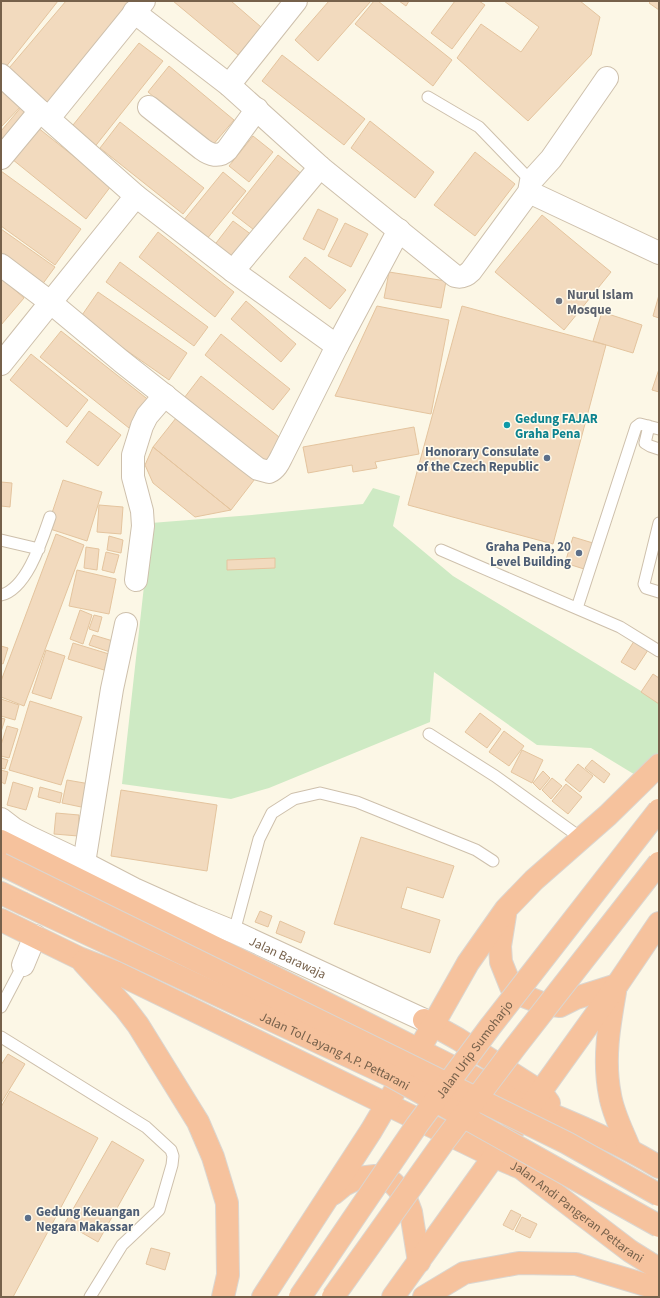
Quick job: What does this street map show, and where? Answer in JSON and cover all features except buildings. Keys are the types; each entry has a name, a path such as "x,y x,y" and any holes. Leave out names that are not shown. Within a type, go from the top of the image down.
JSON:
{"highway":[{"path":"263,1297 371,1131 386,1103 419,1050 429,1022 468,963 506,910 534,880 608,815 659,764"},
{"name":"Jalan Urip Sumoharjo","path":"300,1297 417,1125 490,1027 659,810"},
{"path":"1,841 419,1050 535,1099 561,1118 630,1150 659,1168"},
{"path":"333,1297 442,1144 511,1052 659,863"},
{"name":"Jalan Tol Layang A.P. Pettarani","path":"1,864 567,1143 659,1195"},
{"name":"Jalan Tol Layang A.P. Pettarani","path":"1,893 391,1076 659,1226"},
{"path":"506,910 500,946 501,962 511,987 521,995 544,1004 560,1006 576,998 617,985"},
{"name":"Jalan Andi Pangeran Pettarani","path":"1,920 79,958 115,972 493,1156 521,1168 630,1250 659,1269"},
{"path":"393,1297 617,985 659,923"},
{"path":"79,958 125,1008 138,1025 198,1122 213,1157 227,1203 228,1275 223,1297"},
{"path":"617,985 609,1027 606,1063 610,1096 630,1150"},
{"name":"Jalan Barawaja","path":"429,1022 535,1099"},
{"path":"326,1200 344,1185 358,1178 375,1176 393,1183 405,1196 411,1212 419,1262"},
{"path":"424,1297 464,1272 519,1263 576,1264 659,1289"}],"street":[{"path":"229,85 296,1"},
{"path":"1,158 45,114 139,7 257,109 320,167 455,276 463,277 471,271 607,78"},
{"path":"1,75 136,196 233,271 337,346"},
{"path":"149,107 208,154 216,156 227,150 257,109"},
{"path":"233,271 320,167"},
{"path":"530,187 659,253"},
{"path":"1,364 136,196"},
{"path":"1,265 50,302 258,469 269,472 273,470 282,456 337,346 399,230"},
{"path":"136,580 143,526 142,511 133,477 134,455 142,426 147,416 165,395"},
{"path":"84,863 112,689 126,624"},
{"name":"Jalan Barawaja","path":"1,819 14,829 29,837 134,889 234,932 429,1022"},
{"path":"23,965 35,936"}],"lane":[{"path":"428,97 479,127 530,187"},
{"path":"577,608 636,428 640,424 654,427 645,443 659,449"},
{"path":"1,595 7,594 22,580 39,549 50,517"},
{"path":"659,523 644,584 646,588 659,592"},
{"path":"1,540 39,549"},
{"path":"440,550 620,627 659,651"},
{"path":"429,734 495,776 581,838"},
{"path":"234,932 259,839 272,813 294,799 320,794 357,802 476,850 493,861"},
{"path":"1,1007 23,965"},
{"path":"1,1037 146,1127 171,1150 173,1156 172,1165 159,1210 118,1251 90,1297"}],"green space":[{"path":"373,488 400,496 393,526 453,576 659,702 659,752 637,776 591,748 537,745 434,672 430,722 269,788 231,799 122,784 151,523 363,504"}],"place":[{"name":"Nurul Islam Mosque","path":"559,301"},
{"name":"Gedung FAJAR Graha Pena","path":"507,425"},
{"name":"Honorary Consulate of the Czech Republic","path":"547,458"},
{"name":"Graha Pena, 20 Level Building","path":"579,553"},
{"name":"Gedung Keuangan Negara Makassar","path":"28,1218"}]}
